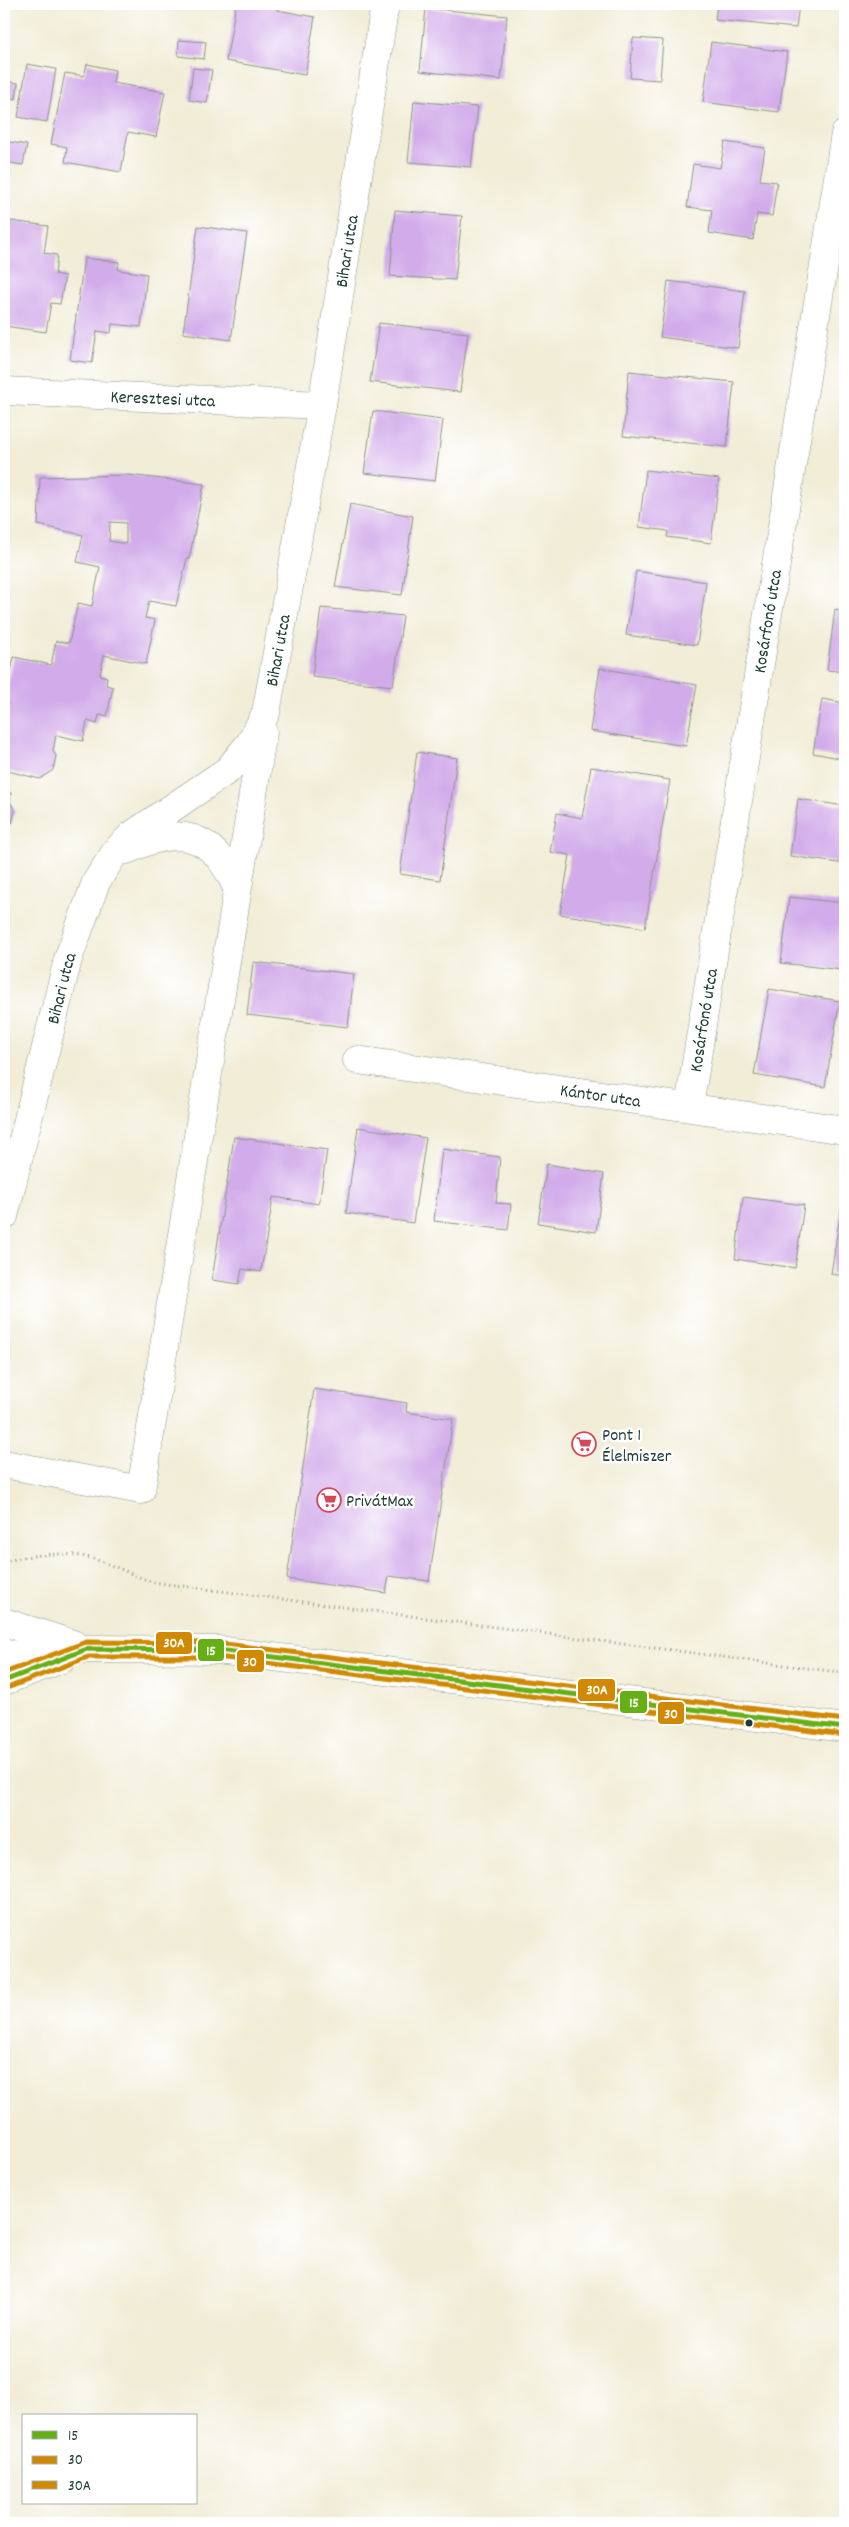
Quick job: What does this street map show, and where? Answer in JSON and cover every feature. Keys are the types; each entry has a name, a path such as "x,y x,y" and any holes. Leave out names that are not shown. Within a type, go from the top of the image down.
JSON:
{"street":[{"name":"Bihari utca","path":"4,1216 68,959 86,906 109,860 123,842 140,828 228,770 250,743 266,713 322,405 384,4"},
{"name":"Kosárfonó utca","path":"689,1107 845,134"},
{"name":"Keresztesi utca","path":"4,391 322,405"},
{"path":"4,1464 140,1490 236,886 266,713"},
{"path":"109,860 155,838 184,836 199,841 222,858 236,886"},
{"name":"Kántor utca","path":"357,1060 845,1130"},
{"path":"4,1622 87,1649"},
{"path":"4,1681 87,1649"},
{"path":"4,1655 87,1649 217,1650 845,1728"}],"path":[{"path":"4,1562 18,1557 85,1557 152,1582 845,1673"}],"building":[{"path":"236,4 257,6 258,4 278,4 277,10 315,17 305,75 226,61"},
{"path":"717,4 799,4 796,28 715,20"},
{"path":"426,8 507,16 501,80 420,71"},
{"path":"633,38 663,40 660,80 630,78"},
{"path":"179,40 206,42 204,59 178,56"},
{"path":"711,42 787,52 779,112 703,102"},
{"path":"27,64 56,69 47,122 18,117"},
{"path":"87,64 115,70 113,83 165,92 156,137 128,132 121,172 65,162 67,147 51,144 65,73 84,76"},
{"path":"193,68 212,70 207,103 189,100"},
{"path":"4,81 18,83 16,99 4,97"},
{"path":"414,101 478,107 471,167 408,162"},
{"path":"4,141 27,145 23,165 4,162"},
{"path":"725,142 765,148 760,180 777,182 772,216 757,214 753,240 709,233 712,210 687,207 693,164 720,168"},
{"path":"395,210 462,216 455,280 390,276"},
{"path":"11,221 48,226 44,253 57,255 55,274 65,276 60,304 51,303 46,332 4,326 4,247 7,248"},
{"path":"198,226 247,233 231,340 183,333"},
{"path":"84,258 119,262 118,270 147,274 141,327 112,324 111,333 97,331 92,363 70,360"},
{"path":"668,281 745,291 738,348 660,337"},
{"path":"379,323 468,333 460,392 370,382"},
{"path":"629,371 734,382 727,447 623,436"},
{"path":"373,411 443,420 435,481 364,473"},
{"path":"646,470 719,479 711,543 667,537 668,531 639,527"},
{"path":"129,475 204,484 189,559 187,558 176,606 149,601 145,618 155,620 146,664 104,655 100,675 107,677 106,685 113,687 107,716 99,715 97,724 87,721 83,741 56,735 53,751 56,756 53,770 40,779 4,770 4,721 8,703 4,703 14,657 51,665 56,641 69,643 78,603 92,606 100,567 77,562 83,535 38,525 40,477","holes":["110,522 126,523 126,544 109,541"]},
{"path":"350,504 413,516 402,595 335,587"},
{"path":"636,571 706,582 697,645 626,635"},
{"path":"321,608 403,616 393,686 312,677"},
{"path":"835,609 845,611 845,672 827,670"},
{"path":"600,668 697,685 686,746 590,731"},
{"path":"822,699 845,703 845,759 813,753"},
{"path":"417,752 457,758 440,880 400,874"},
{"path":"591,767 670,780 645,928 560,914 570,855 550,852 557,813 582,818"},
{"path":"4,791 11,793 10,802 15,810 12,823 4,828"},
{"path":"798,799 845,806 845,864 790,856"},
{"path":"789,897 845,903 845,943 842,970 781,963"},
{"path":"253,962 354,974 348,1027 247,1015"},
{"path":"769,989 840,1001 825,1087 754,1075"},
{"path":"358,1127 426,1138 413,1223 346,1213"},
{"path":"234,1137 327,1150 319,1204 273,1197 261,1272 242,1269 239,1284 212,1280"},
{"path":"442,1149 500,1157 496,1203 511,1204 508,1230 434,1221"},
{"path":"547,1164 604,1174 596,1232 538,1223"},
{"path":"743,1197 804,1205 795,1268 735,1259"},
{"path":"841,1209 845,1209 845,1276 831,1274"},
{"path":"314,1389 407,1403 406,1412 453,1419 429,1581 389,1576 386,1593 287,1579"}],"transit line":[{"name":"30A","path":"4,1673 86,1642 217,1643 845,1720"},
{"name":"15","path":"4,1681 87,1649 217,1650 845,1728"},
{"name":"30","path":"7,1688 88,1657 217,1657 844,1735"}],"place":[{"name":"Pont 1 Élelmiszer","path":"584,1444"},
{"name":"PrivátMax","path":"329,1500"}]}
